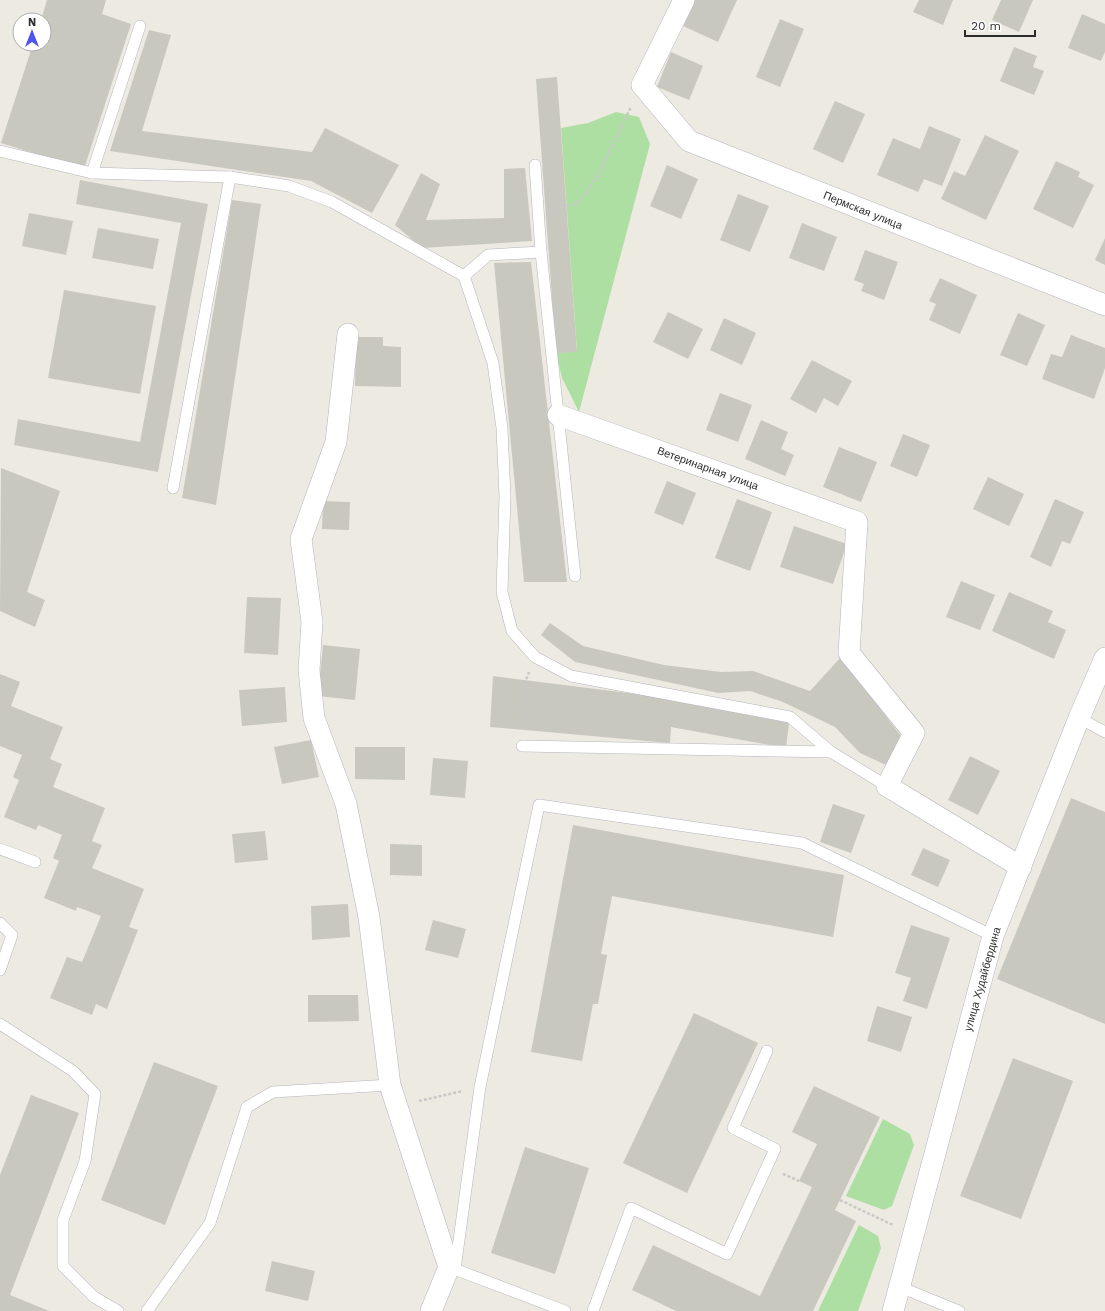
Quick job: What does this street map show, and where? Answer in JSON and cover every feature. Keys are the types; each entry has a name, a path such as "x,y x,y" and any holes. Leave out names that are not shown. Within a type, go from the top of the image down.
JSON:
{"street":[{"path":"642,85 684,0"},
{"name":"Пермская улица","path":"642,85 689,141 1105,305"},
{"path":"348,334 336,442 300,539 312,622 309,670 314,718 346,804 369,917 390,1085 452,1268 431,1311"},
{"name":"Ветеринарная улица","path":"558,415 857,522 849,653 914,733 887,786"},
{"name":"улица Худайбердина","path":"893,1311 993,936 1079,718 1105,658"},
{"path":"887,786 1021,867"}],"lane":[{"path":"92,173 140,26"},
{"path":"0,151 92,173 230,178 289,186 332,202 464,276 493,363 502,428 505,496 502,592 512,631 535,657 571,676 790,717 830,752 887,786"},
{"path":"535,165 540,252 576,576"},
{"path":"173,488 230,178"},
{"path":"464,276 488,255 540,252"},
{"path":"1079,718 1105,732"},
{"path":"522,746 830,752"},
{"path":"565,1311 452,1268 480,1087 539,805 802,843 993,936"},
{"path":"0,849 35,862"},
{"path":"0,923 12,936 0,970"},
{"path":"0,1024 73,1071 95,1094 85,1161 64,1220 64,1266 94,1297 118,1311"},
{"path":"593,1311 631,1208 727,1254 775,1148 733,1128 767,1051"},
{"path":"147,1311 210,1223 247,1107 273,1092 390,1085"},
{"path":"900,1287 959,1311"}],"path":[{"path":"538,212 579,203 598,175 642,85"},
{"path":"522,746 526,680 535,657"},
{"path":"397,1106 480,1087"},
{"path":"840,1200 914,1234"}],"green space":[{"path":"616,112 639,117 650,144 579,412 562,378 556,353 577,351 561,128 588,123"},
{"path":"883,1119 910,1134 914,1145 892,1206 884,1210 846,1196"},
{"path":"859,1225 878,1236 881,1248 858,1311 818,1311"}],"building":[{"path":"47,0 106,0 102,14 131,24 84,169 1,143 30,52 52,52 52,12 43,12"},
{"path":"695,0 737,0 718,42 683,26"},
{"path":"919,0 953,0 943,25 913,12"},
{"path":"1001,0 1033,0 1019,32 992,20"},
{"path":"1082,14 1105,24 1105,52 1101,61 1068,48"},
{"path":"780,19 804,29 780,87 756,77"},
{"path":"149,30 171,35 142,131 312,152 325,128 399,165 372,213 311,181 110,151"},
{"path":"1014,47 1037,56 1033,67 1044,71 1034,95 1000,81"},
{"path":"671,52 703,66 689,100 657,87"},
{"path":"557,77 577,352 556,353 536,79"},
{"path":"835,101 865,114 843,163 813,149"},
{"path":"929,126 961,139 942,186 924,179 918,192 877,175 893,138 920,149"},
{"path":"985,135 1019,151 986,220 941,199 954,171 965,176"},
{"path":"1056,161 1080,172 1078,177 1094,185 1073,228 1033,209"},
{"path":"667,165 698,179 681,219 650,206"},
{"path":"525,168 532,241 422,248 395,225 421,173 440,184 426,220 504,218 504,169"},
{"path":"80,180 208,204 158,472 14,445 18,419 140,442 181,223 76,204"},
{"path":"738,194 769,206 750,252 720,240"},
{"path":"232,200 261,204 216,505 182,498"},
{"path":"29,213 73,221 66,255 22,246"},
{"path":"802,223 837,237 824,271 789,258"},
{"path":"98,228 159,239 153,269 92,258"},
{"path":"1105,238 1105,265 1095,260"},
{"path":"865,250 898,262 884,300 861,291 864,284 854,280"},
{"path":"531,262 567,582 524,582 494,263"},
{"path":"940,278 977,295 960,334 929,320 936,304 929,301"},
{"path":"64,290 156,306 140,394 48,378"},
{"path":"668,312 703,329 688,359 653,342"},
{"path":"1018,313 1045,325 1027,366 1000,355"},
{"path":"724,318 756,333 742,365 710,350"},
{"path":"1071,335 1105,348 1105,368 1094,399 1042,379 1051,354 1062,357"},
{"path":"356,337 383,337 383,346 401,347 401,387 355,386"},
{"path":"812,360 852,381 838,406 824,398 816,413 790,399"},
{"path":"720,393 752,405 738,442 706,430"},
{"path":"761,420 788,432 781,449 794,455 785,476 745,459"},
{"path":"903,434 930,445 917,477 890,466"},
{"path":"839,447 877,462 861,502 823,487"},
{"path":"1,468 60,491 27,592 45,600 35,627 0,611"},
{"path":"988,477 1024,494 1009,526 973,509"},
{"path":"667,481 696,493 683,525 654,513"},
{"path":"737,499 772,512 750,571 715,558"},
{"path":"1055,499 1084,512 1070,544 1062,541 1051,567 1030,557"},
{"path":"323,501 350,502 349,530 322,529"},
{"path":"794,526 847,544 833,584 780,567"},
{"path":"961,581 995,595 980,630 946,617"},
{"path":"1009,592 1053,611 1048,622 1066,630 1054,659 992,631"},
{"path":"247,597 281,598 278,655 244,653"},
{"path":"550,623 583,646 664,665 721,672 753,671 810,691 841,657 901,736 886,765 860,753 835,727 783,702 750,691 718,693 575,662 541,635"},
{"path":"323,645 360,649 355,700 318,696"},
{"path":"0,674 20,682 11,706 63,727 50,759 62,764 53,787 105,808 92,841 102,845 92,868 144,889 129,927 138,930 107,1009 96,1004 92,1015 50,998 67,957 82,962 101,916 77,907 76,911 44,898 59,861 53,858 62,835 38,825 36,830 4,817 19,780 13,777 22,755 0,746"},
{"path":"493,676 660,697 789,723 786,748 671,727 670,743 490,727"},
{"path":"285,687 287,722 242,726 239,690"},
{"path":"311,740 319,777 282,784 274,747"},
{"path":"355,747 405,747 405,780 355,779"},
{"path":"970,756 1000,771 978,815 948,800"},
{"path":"433,758 468,761 465,798 430,795"},
{"path":"1071,798 1105,812 1105,1024 997,979"},
{"path":"833,804 865,815 851,853 820,842"},
{"path":"573,825 844,875 833,937 612,896 601,954 607,955 598,1004 593,1004 582,1061 531,1052"},
{"path":"265,831 268,860 235,863 232,834"},
{"path":"390,844 422,845 422,876 390,875"},
{"path":"923,848 950,860 938,887 911,875"},
{"path":"348,904 350,937 312,940 311,906"},
{"path":"433,920 466,929 458,958 425,950"},
{"path":"911,925 950,938 927,1009 903,1001 911,978 895,973"},
{"path":"308,995 358,995 359,1021 308,1022"},
{"path":"877,1006 912,1017 901,1052 867,1041"},
{"path":"694,1013 758,1043 687,1193 623,1163"},
{"path":"1013,1058 1073,1081 1021,1219 960,1196"},
{"path":"154,1062 218,1086 165,1225 101,1200"},
{"path":"814,1086 880,1117 835,1210 856,1221 813,1311 676,1311 632,1290 653,1245 760,1296 812,1187 799,1181 817,1144 792,1132"},
{"path":"31,1095 79,1113 10,1295 49,1311 0,1311 0,1175"},
{"path":"525,1147 589,1168 555,1274 491,1253"},
{"path":"272,1261 315,1271 308,1301 265,1291"}]}
